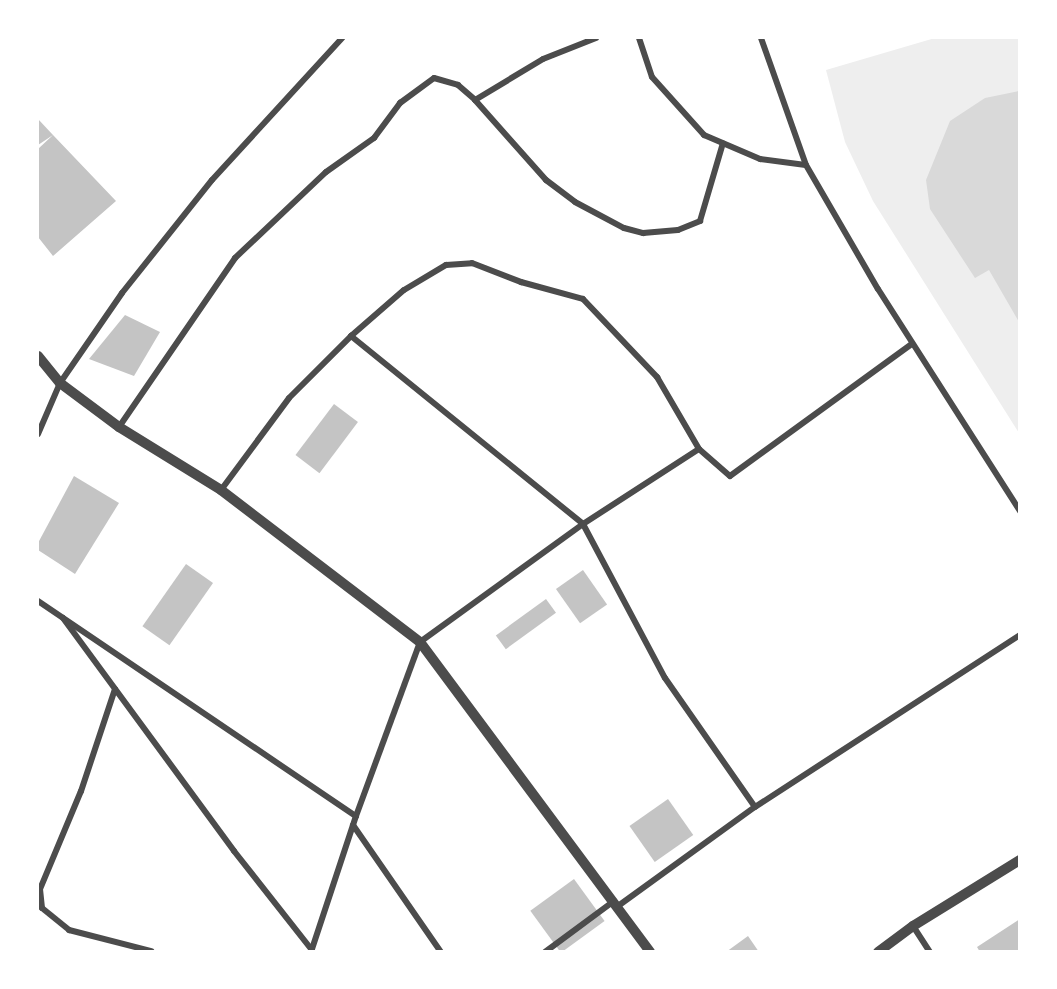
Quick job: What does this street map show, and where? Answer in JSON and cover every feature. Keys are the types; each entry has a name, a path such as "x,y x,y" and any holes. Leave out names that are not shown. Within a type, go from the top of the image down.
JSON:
{"street":[{"path":"38,434 60,383 122,293 213,180 342,38"},
{"path":"475,100 543,59 596,38"},
{"path":"639,38 652,77 704,135 760,159 806,165"},
{"path":"761,38 806,165 912,344 1020,511"},
{"path":"119,427 235,258 326,172 374,138 400,103 434,78 458,85 475,100 546,180 575,202 624,228 643,233 678,230 700,221 723,143"},
{"path":"221,490 289,398 351,336 404,290 446,265 472,263 521,282 583,299 657,377 699,449 730,476 912,344"},
{"path":"351,336 583,524 665,678 754,807"},
{"path":"38,356 60,383 119,427 221,490 420,642 650,951"},
{"path":"312,951 356,816 420,642 583,524 699,449"},
{"path":"38,601 356,816"},
{"path":"63,618 234,850 312,951"},
{"path":"545,951 754,807 1020,635"},
{"path":"115,689 81,791 40,889 42,908 69,930 151,951"},
{"path":"353,825 441,951"},
{"path":"878,951 913,926 1020,860"},
{"path":"913,926 930,951"}],"shaded area":[{"path":"935,38 1019,38 1019,433 873,201 845,142 826,70"},
{"path":"1020,91 1019,322 989,270 975,278 930,209 926,180 950,121 985,98"}],"building":[{"path":"38,119 53,135 38,145"},
{"path":"53,135 116,201 53,256 38,237 38,149"},
{"path":"125,315 160,332 134,376 89,359"},
{"path":"334,404 358,422 319,473 295,455"},
{"path":"74,476 119,503 75,574 38,550 38,543"},
{"path":"186,564 213,583 169,645 142,626"},
{"path":"583,570 607,604 580,623 556,589"},
{"path":"546,599 556,613 506,649 496,635"},
{"path":"668,799 693,835 655,862 629,826"},
{"path":"574,879 605,921 560,952 530,911"},
{"path":"1020,919 1020,952 980,952 977,947"},
{"path":"748,936 759,952 726,952"}]}
